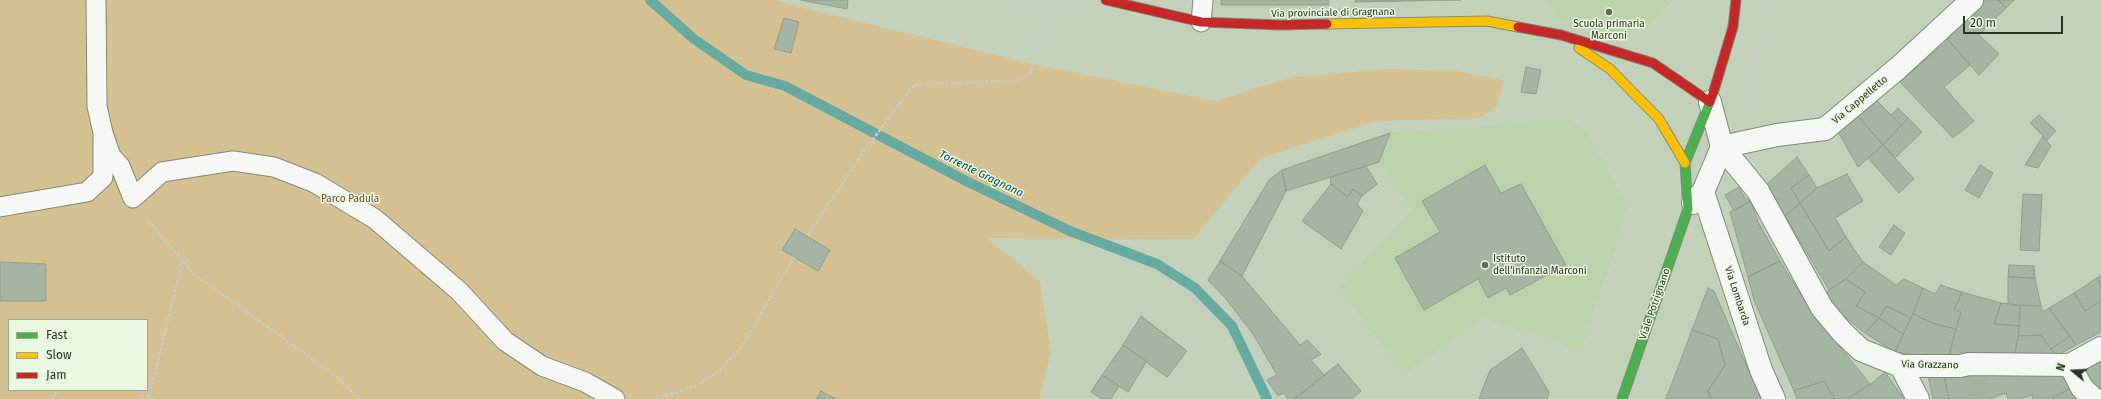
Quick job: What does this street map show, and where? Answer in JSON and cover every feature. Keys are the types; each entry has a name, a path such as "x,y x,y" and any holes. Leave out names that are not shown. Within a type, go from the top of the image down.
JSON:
{"main road":[{"name":"Via provinciale di Gragnana","path":"1106,0 1201,22 1280,25 1487,21 1561,35 1653,63 1710,102"},
{"name":"Viale Potrignano","path":"1622,399 1688,209 1685,163 1710,102 1733,27 1736,0"},
{"path":"1561,35 1610,69 1640,98 1659,119 1685,163"}],"street":[{"name":"Via Cappelletto","path":"1722,147 1777,134 1825,129 1898,68 1972,0"},
{"path":"1710,102 1722,147"},
{"name":"Viale Potrignano","path":"1688,209 1703,192 1722,147"},
{"name":"Via Grazzano","path":"1722,147 1758,191 1822,308 1842,332 1861,350 1901,366 1960,366 1972,370 2070,365 2101,348"},
{"name":"Via Lombarda","path":"1703,192 1761,370 1774,399"},
{"path":"2070,365 2082,388 2094,399"},
{"path":"1901,366 1918,399"}],"lane":[{"path":"0,207 87,192 103,177 102,133 97,106 96,0"},
{"path":"1201,22 1203,0"},
{"path":"102,133 111,156 120,166 133,198 162,172 233,161 274,167 308,181 375,219 459,291 505,341 542,366 585,382 615,399"}],"path":[{"path":"808,235 865,150 914,85 1017,80 1030,73 1044,35 1048,0"},
{"path":"133,198 149,221 193,273 338,378 360,399"},
{"path":"656,399 696,386 722,369 740,349 794,257"},
{"path":"149,398 182,261"},
{"path":"138,391 149,398 154,399"}],"shaded area":[{"name":"Scuola primaria Marconi","path":"1547,0 1673,0 1652,23 1625,34 1596,32 1558,19"},
{"name":"Istituto dell'infanzia Marconi","path":"1556,119 1567,120 1589,135 1627,206 1617,243 1581,350 1484,318 1404,374 1339,288 1411,211 1379,162 1390,133 1469,128"}],"green space":[{"name":"Parco Padula","path":"0,0 777,0 784,3 1024,62 1216,101 1293,77 1389,69 1456,71 1503,80 1498,105 1480,118 1377,121 1261,158 1193,239 987,238 1040,281 1051,353 1039,399 0,399"}],"building":[{"path":"801,0 848,0 847,9"},
{"path":"1221,0 1329,0 1329,5 1221,5"},
{"path":"1355,0 1461,0 1355,2"},
{"path":"1981,0 1998,0 2006,8 1979,35 1999,54 1979,75 1944,35"},
{"path":"1999,0 2014,0 2006,8"},
{"path":"784,18 799,22 791,53 774,49"},
{"path":"1948,40 1970,65 1944,87 1974,121 1953,138 1900,82"},
{"path":"1526,67 1541,70 1536,94 1521,92"},
{"path":"1875,99 1901,125 1883,145 1858,116"},
{"path":"1898,108 1908,118 1901,125 1891,115"},
{"path":"2039,115 2056,131 2047,140 2030,123"},
{"path":"1858,116 1883,145 1858,167 1837,130"},
{"path":"1908,118 1922,132 1895,158 1883,145"},
{"path":"1390,133 1379,162 1286,191 1282,170"},
{"path":"2043,136 2051,146 2038,168 2025,165"},
{"path":"1883,145 1914,179 1899,193 1868,158"},
{"path":"1797,157 1809,175 1791,188 1800,203 1785,216 1766,185"},
{"path":"1485,165 1501,193 1521,184 1566,265 1510,295 1506,288 1488,298 1478,279 1424,310 1395,258 1440,232 1422,201"},
{"path":"1980,165 1993,173 1979,198 1965,190"},
{"path":"1366,166 1377,184 1362,196 1353,189 1348,197 1331,184 1330,177"},
{"path":"1282,170 1286,191 1242,276 1220,261 1269,180"},
{"path":"1847,174 1863,201 1835,218 1846,237 1829,251 1800,203 1817,188"},
{"path":"1809,175 1817,188 1800,203 1791,188"},
{"path":"1331,184 1348,197 1353,189 1362,196 1357,204 1363,211 1341,249 1302,221"},
{"path":"1739,187 1745,198 1751,201 1734,211 1725,195"},
{"path":"2023,194 2042,195 2039,251 2020,250"},
{"path":"1751,201 1758,222 1780,261 1748,277 1730,212"},
{"path":"1800,203 1829,251 1846,237 1863,262 1846,279 1829,290 1785,216"},
{"path":"1894,225 1905,233 1891,255 1879,247"},
{"path":"795,229 830,250 818,271 782,250"},
{"path":"1220,261 1242,276 1300,345 1307,340 1321,354 1311,360 1325,376 1294,399 1288,399 1284,393 1278,396 1267,380 1277,375 1253,334 1226,299 1208,280"},
{"path":"1780,261 1811,311 1870,384 1847,399 1835,399 1824,381 1794,391 1754,300 1748,277"},
{"path":"0,262 46,264 46,301 0,301"},
{"path":"1863,262 1896,285 1904,279 1923,288 1911,318 1887,306 1879,318 1856,306 1865,292 1846,279"},
{"path":"2009,265 2034,266 2035,278 2008,277"},
{"path":"2101,275 2101,287 2097,278"},
{"path":"2008,277 2035,278 2041,306 2008,305"},
{"path":"2097,278 2101,287 2101,301 2085,311 2074,293"},
{"path":"1846,279 1865,292 1856,306 1879,318 1865,333 1822,299 1829,290"},
{"path":"1941,285 1962,292 1954,310 1961,312 1956,329 1935,324 1913,314 1923,288 1935,294"},
{"path":"1708,288 1714,291 1761,399 1711,399 1708,391 1725,365 1718,339 1692,330"},
{"path":"1962,292 2001,303 1994,324 2020,326 2014,358 1948,359 1961,312 1954,310"},
{"path":"2074,293 2085,311 2101,301 2101,332 2076,345 2049,308"},
{"path":"2001,303 2020,305 2020,326 1994,324"},
{"path":"2020,305 2041,306 2043,312 2049,308 2070,336 2051,349 2041,335 2018,336"},
{"path":"1887,306 1911,318 1903,334 1879,318"},
{"path":"1913,314 1935,324 1956,329 1948,359 1895,352"},
{"path":"1141,316 1187,351 1167,377 1123,345"},
{"path":"1879,318 1903,334 1895,352 1865,333"},
{"path":"1692,330 1718,339 1725,365 1708,391 1711,399 1666,399"},
{"path":"2041,335 2056,356 2014,358 2018,336"},
{"path":"2070,336 2076,345 2056,356 2051,349"},
{"path":"1123,345 1147,361 1128,392 1102,375"},
{"path":"1522,348 1549,392 1547,399 1479,399 1490,370"},
{"path":"2101,361 2101,394 2081,372"},
{"path":"1338,364 1361,391 1352,399 1294,399"},
{"path":"1885,372 1904,399 1847,399 1871,384"},
{"path":"2064,374 2072,387 2051,399 2033,399 2032,395 2022,399 2008,399 2006,393 1990,399 1975,399 1968,375"},
{"path":"1102,375 1119,386 1111,399 1102,399 1091,392"},
{"path":"1968,375 1975,399 1949,399 1944,376"},
{"path":"1928,376 1944,376 1949,399 1933,399"},
{"path":"1824,381 1835,399 1797,399 1794,391"},
{"path":"2072,387 2079,399 2051,399"},
{"path":"821,391 836,399 816,399"}],"waterway":[{"name":"Torrente Gragnana","path":"650,0 694,39 746,75 785,86 968,182 1070,231 1157,264 1195,288 1232,326 1267,399"}],"tunnel":[{"path":"1974,375 1982,399"}],"traffic: fast":[{"path":"1622,399 1688,209 1685,163 1712,97"}],"traffic: slow":[{"path":"1327,24 1487,21 1518,27"},
{"path":"1579,48 1610,69 1659,119 1685,163"}],"traffic: jam":[{"path":"1106,0 1201,22 1280,25 1327,24"},
{"path":"1712,97 1733,27 1736,0"},
{"path":"1518,27 1561,35 1653,63 1710,102"}],"place":[{"name":"Scuola primaria Marconi","path":"1609,12"},
{"name":"Istituto dell'infanzia Marconi","path":"1485,265"}]}
